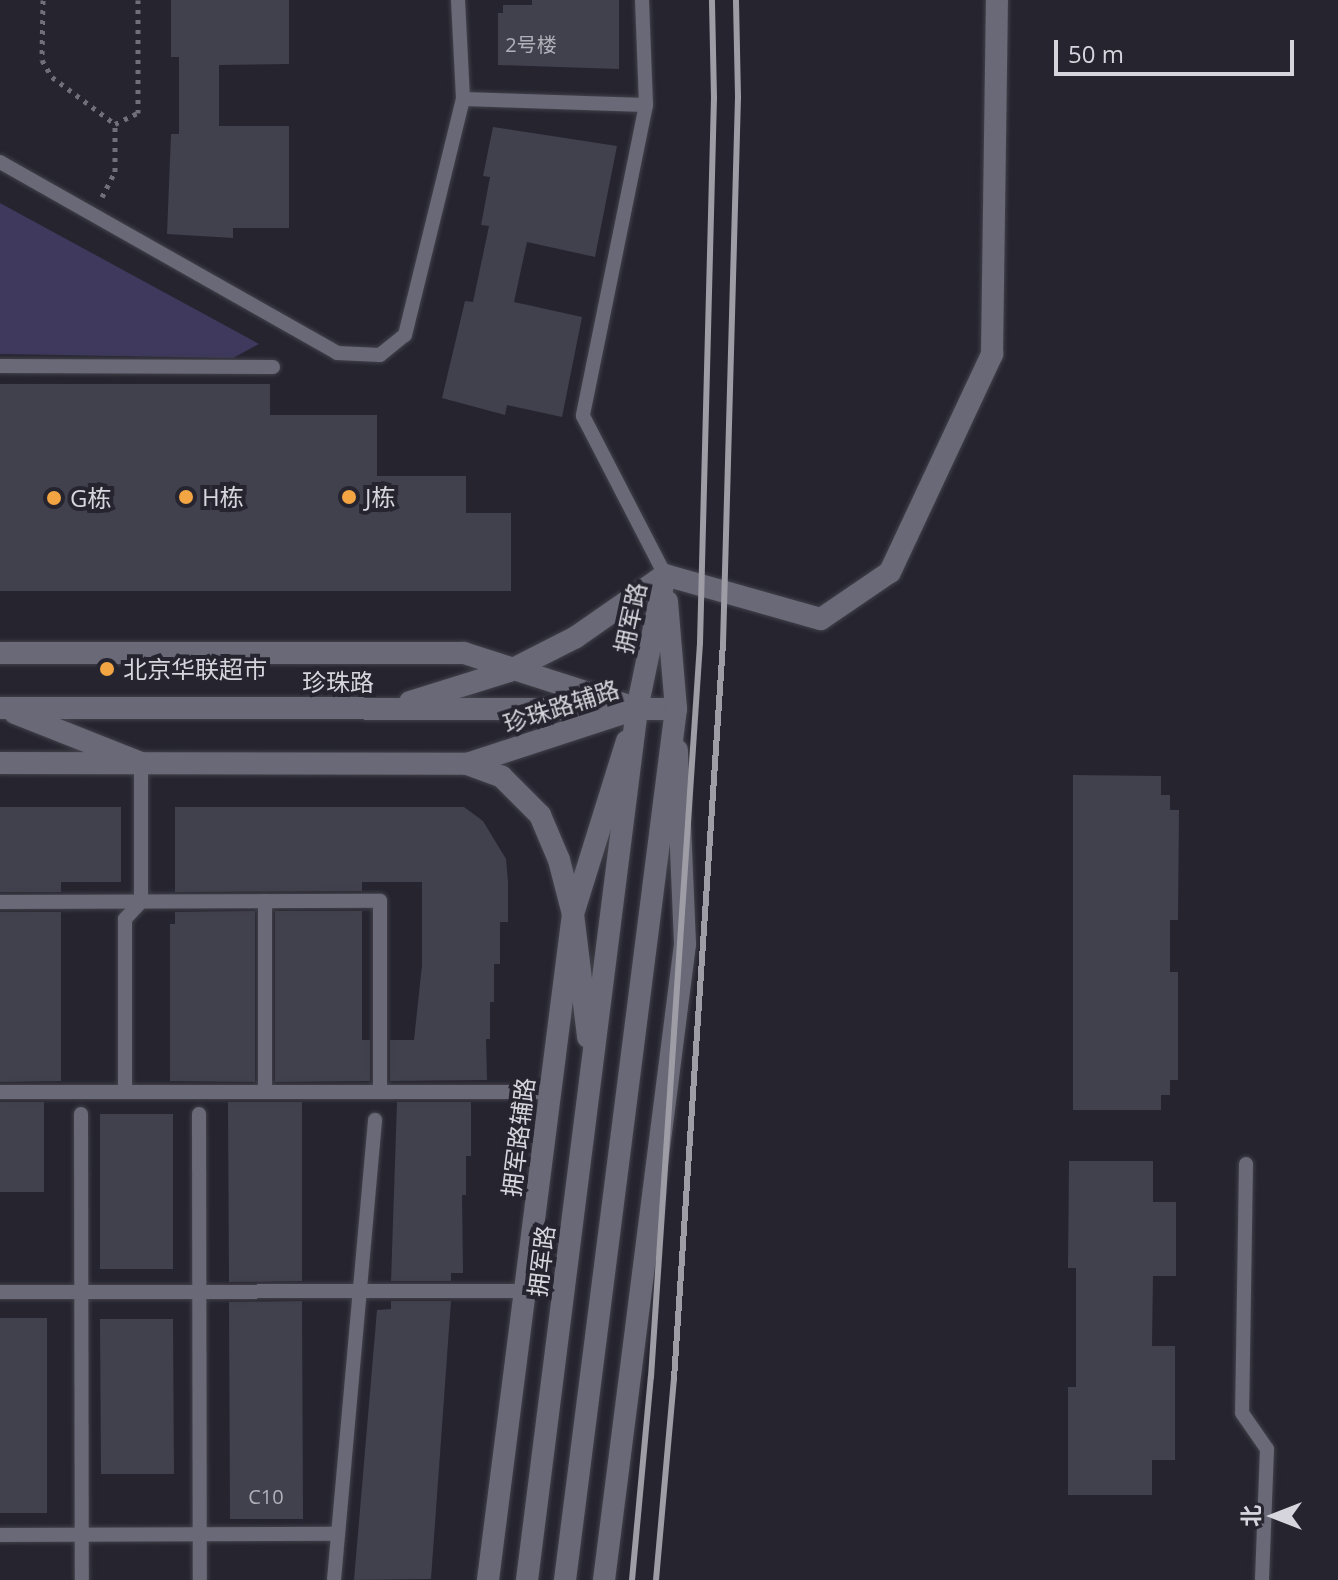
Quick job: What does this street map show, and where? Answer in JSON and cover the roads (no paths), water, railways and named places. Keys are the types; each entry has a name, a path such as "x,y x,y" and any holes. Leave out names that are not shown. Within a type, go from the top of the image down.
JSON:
{"street":[{"path":"389,708 509,671 576,637 665,575 821,619 890,572 992,354 997,0"},
{"name":"拥军路","path":"527,1580 637,709 665,575"},
{"name":"拥军路","path":"565,1580 676,709 665,575"},
{"name":"珍珠路辅路","path":"0,653 464,653 509,671 637,709"},
{"path":"1,708 141,763"},
{"name":"珍珠路","path":"1,708 676,709"},
{"name":"珍珠路辅路","path":"0,763 467,764 637,709"},
{"name":"拥军路辅路","path":"488,1580 573,914 637,709"},
{"path":"604,1580 685,944 676,709"},
{"path":"467,764 502,777 540,815 573,914 592,1069"}],"lane":[{"path":"0,162 337,353 380,355 405,335 463,99 458,0"},
{"path":"642,0 646,105 583,416 665,575"},
{"path":"463,99 646,105"},
{"path":"0,366 273,367"},
{"path":"125,1092 125,919 141,902 141,763"},
{"path":"265,901 265,1092"},
{"path":"0,902 380,901 380,1092"},
{"path":"0,1092 550,1092"},
{"path":"81,1114 82,1580"},
{"path":"199,1114 200,1580"},
{"path":"334,1580 375,1120"},
{"path":"1246,1164 1242,1413 1267,1449 1262,1580"},
{"path":"0,1292 525,1291"},
{"path":"0,1535 338,1534"}],"railway":[{"path":"632,1580 651,1377 700,643 714,98 712,0"},
{"path":"656,1580 674,1379 723,644 738,97 736,0"}],"place":[{"name":"H栋","path":"186,497"},
{"name":"J栋","path":"349,497"},
{"name":"G栋","path":"54,498"},
{"name":"北京华联超巿","path":"107,669"}]}
